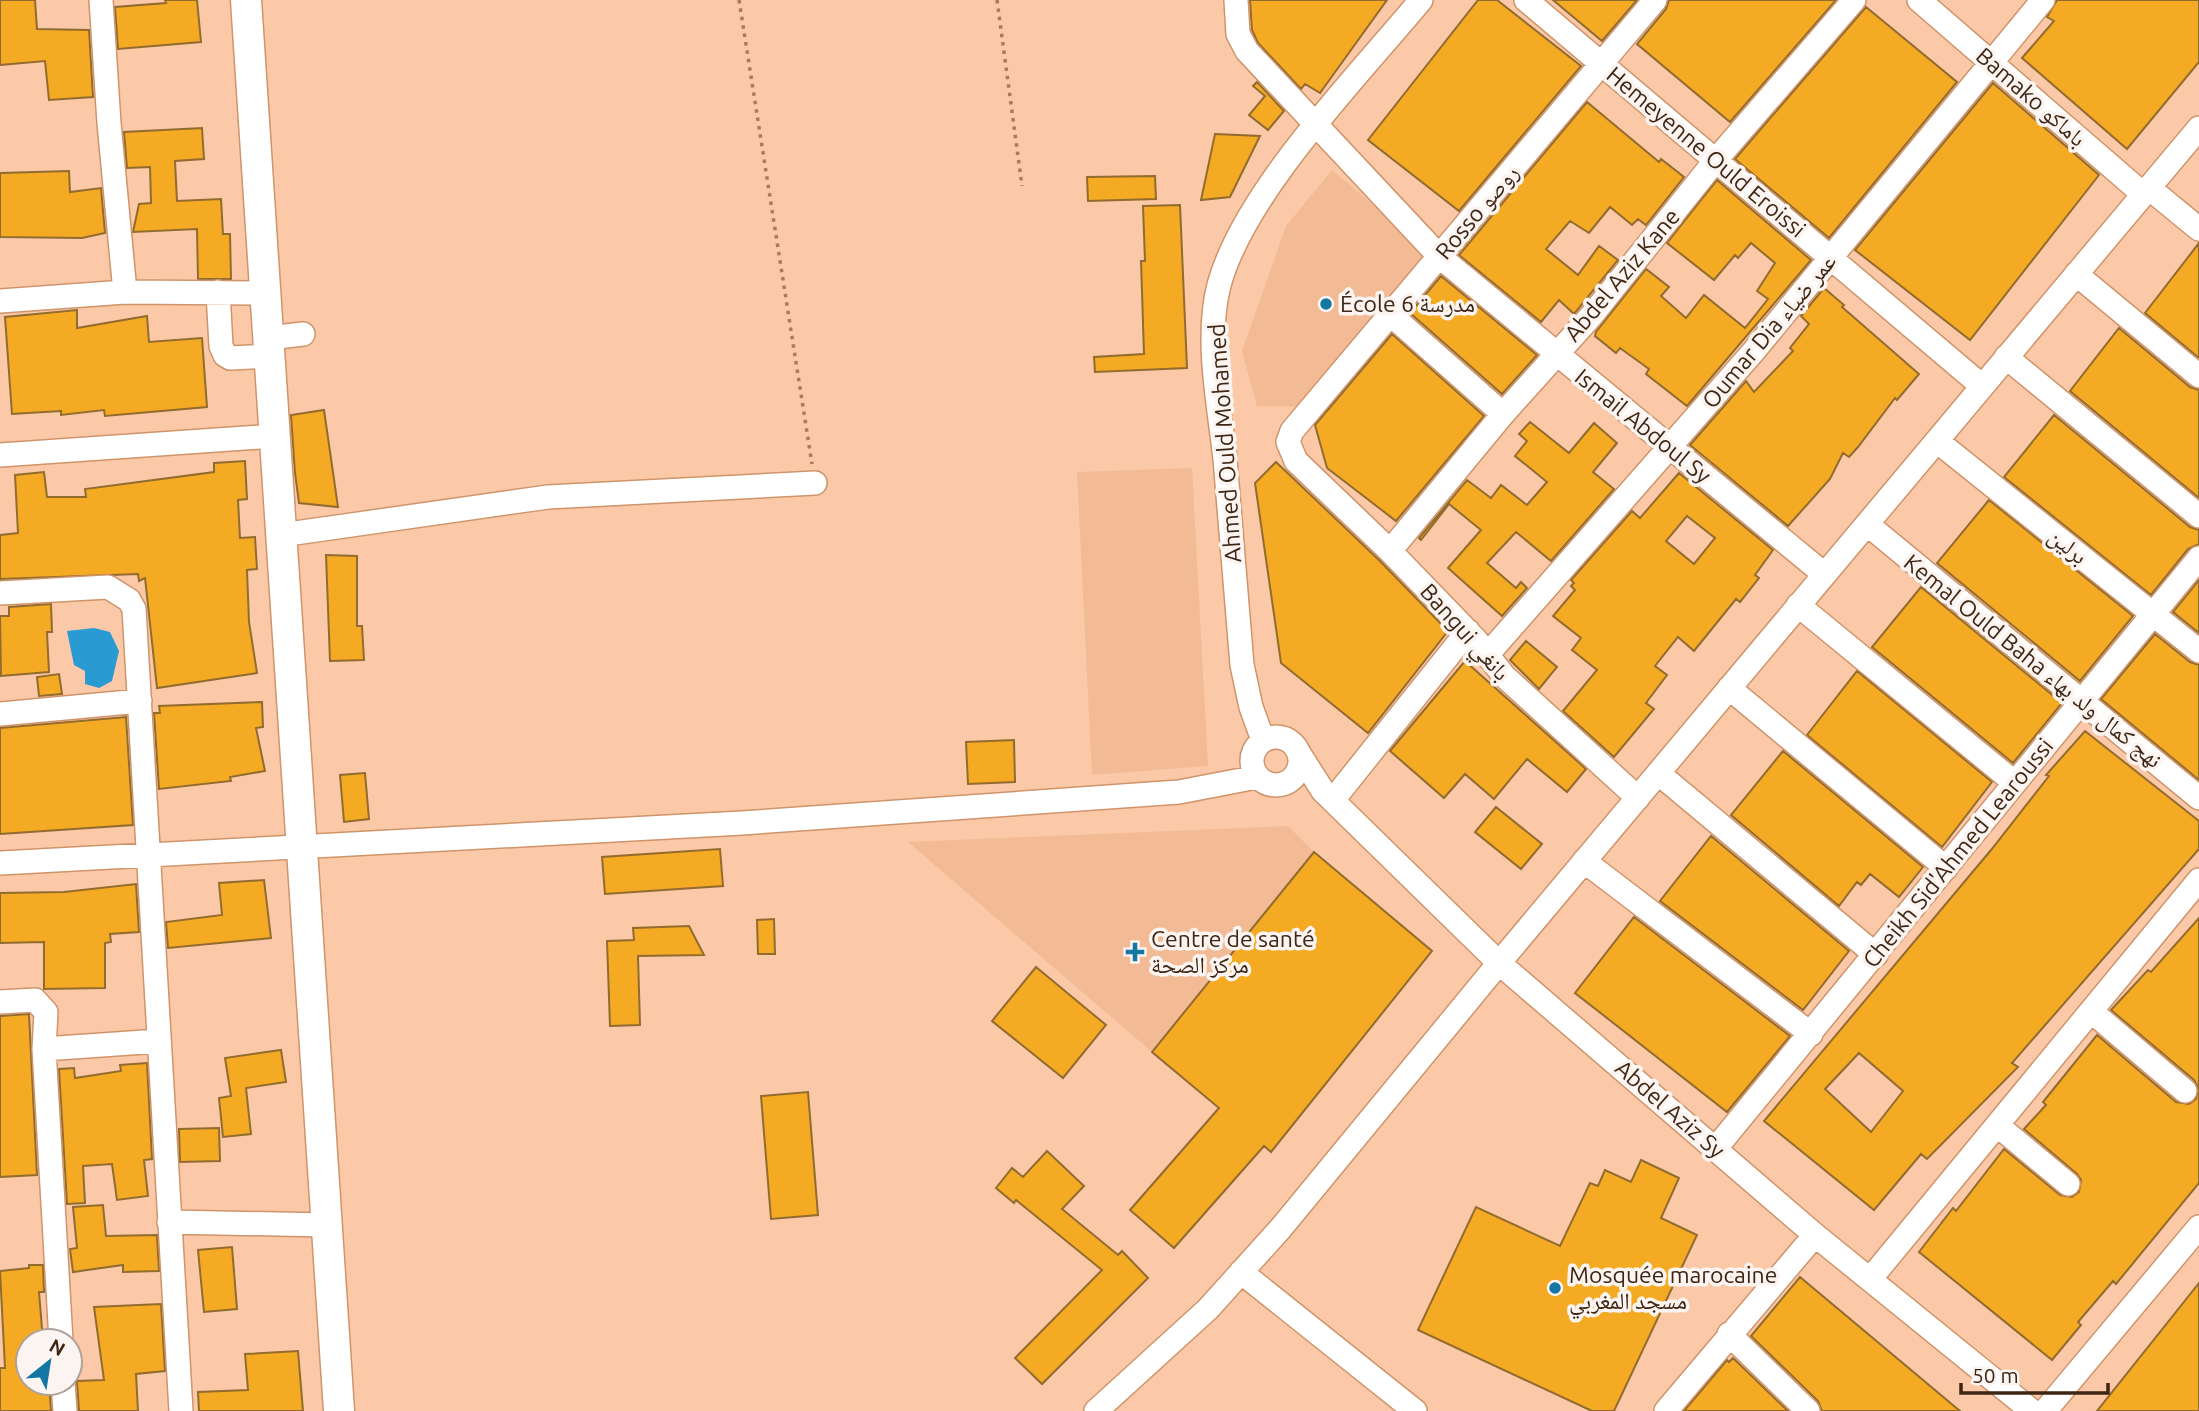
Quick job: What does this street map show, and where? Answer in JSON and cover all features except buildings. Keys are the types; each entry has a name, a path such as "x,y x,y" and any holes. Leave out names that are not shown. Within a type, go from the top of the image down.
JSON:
{"main road":[{"path":"246,0 339,1411"}],"street":[{"path":"101,0 109,123 125,292"},
{"name":"Ismail Abdoul Sy","path":"1236,0 1238,34 1247,51 1440,257 1555,355 1671,446 1824,574"},
{"name":"Ahmed Ould Mohamed","path":"1263,740 1251,707 1242,665 1217,388 1216,304 1229,258 1284,166 1421,0"},
{"name":"Hemeyenne Ould Eroissi","path":"1526,0 1982,386"},
{"name":"Rosso روصو","path":"1296,461 1288,448 1292,431 1655,0"},
{"name":"Abdel Aziz Kane","path":"1390,551 1503,414 1592,315 1715,161 1854,0"},
{"name":"Bamako باماكو","path":"1919,0 2146,191 2199,229"},
{"name":"Oumar Dia عمر ضياء","path":"1486,655 1671,446 1831,258 2043,0"},
{"path":"1096,1411 1208,1309 1241,1272 2199,128"},
{"path":"2076,274 2199,376"},
{"path":"0,300 125,292 265,293"},
{"path":"218,292 221,346 225,355 230,358 303,334"},
{"path":"1391,315 1503,414"},
{"path":"2006,357 2199,516"},
{"path":"0,454 275,436"},
{"name":"برلين","path":"1937,441 2199,651"},
{"name":"Bangui بانغي","path":"1296,461 1468,631 1504,676 1638,798"},
{"path":"281,535 548,497 815,483"},
{"name":"Kemal Ould Baha نهج كمال ولد بهاء","path":"1867,524 2199,798"},
{"name":"Cheikh Sid'Ahmed Learoussi","path":"1716,1148 2199,558"},
{"path":"0,593 90,586 119,591 134,609 181,1411"},
{"path":"1798,606 2015,783"},
{"path":"1283,785 1299,770 1300,755 1296,747 1281,737 1263,740 1257,745 1251,761 1257,777 1269,785 1283,785 1328,795 1468,631"},
{"path":"1729,688 1947,868"},
{"path":"0,714 140,701"},
{"name":"Abdel Aziz Sy","path":"1300,755 1328,795 1499,963 1815,1235 2032,1411"},
{"path":"1658,773 1876,955"},
{"path":"0,863 302,845 518,838 755,822 1179,792 1257,777"},
{"path":"1584,860 1811,1034"},
{"path":"1871,1278 2091,1011 2191,906 2199,880"},
{"path":"0,1002 40,1003 46,1012 44,1049 60,1327"},
{"path":"2091,1011 2185,1091"},
{"path":"44,1049 159,1041"},
{"path":"1997,1125 2068,1184"},
{"path":"169,1222 327,1225"},
{"path":"2045,1411 2197,1232"},
{"path":"1665,1411 1815,1235"},
{"path":"1241,1272 1415,1411"},
{"path":"1729,1334 1808,1411"}],"path":[{"path":"739,0 815,483"},
{"path":"997,0 1022,186"}],"shaded area":[{"name":"École 6 مدرسة","path":"1332,170 1434,256 1307,407 1257,406 1242,351 1286,226"},
{"path":"1192,468 1208,766 1092,775 1077,472"},
{"name":"Centre de santé مركز الصحة","path":"1288,826 1314,852 1152,1052 908,842"}],"water":[{"path":"94,628 110,632 119,651 112,681 99,688 85,684 85,671 74,665 67,631"}],"place":[{"name":"École 6 مدرسة","path":"1326,304"},
{"name":"Centre de santé مركز الصحة","path":"1135,952"},
{"name":"Mosquée marocaine مسجد المغربي","path":"1555,1288"}]}
